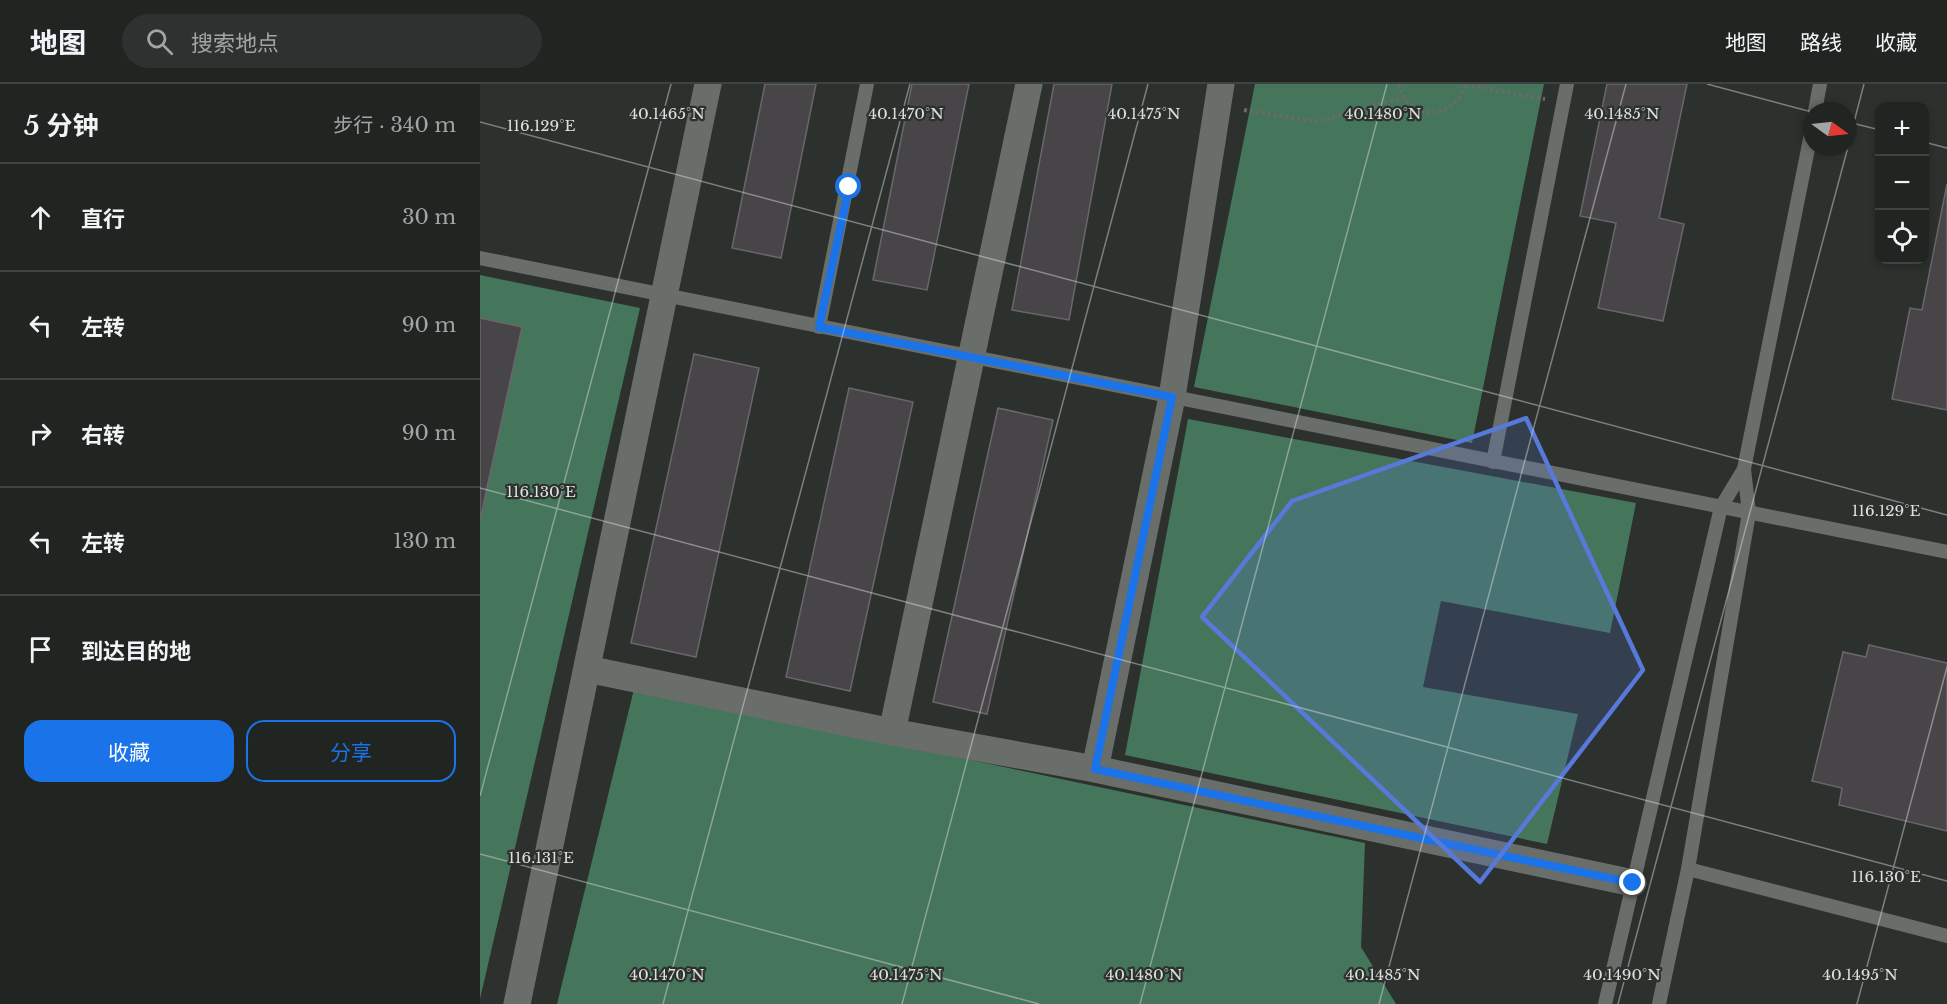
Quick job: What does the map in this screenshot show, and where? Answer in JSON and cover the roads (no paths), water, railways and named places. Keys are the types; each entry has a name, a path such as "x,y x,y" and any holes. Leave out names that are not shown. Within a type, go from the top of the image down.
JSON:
{"street":[{"path":"517,1004 662,295 708,84"},
{"path":"892,732 973,358 1029,84"},
{"path":"1095,769 1172,397 1219,95"},
{"path":"587,669 892,732 1095,769 1633,883"}],"lane":[{"path":"819,327 867,84"},
{"path":"1493,462 1567,84"},
{"path":"1817,102 1821,84"},
{"path":"1659,1004 1688,869 1749,513 1744,469 1807,156"},
{"path":"480,258 1947,552"},
{"path":"1605,1004 1721,507 1744,469"},
{"path":"1688,869 1947,936"}]}
